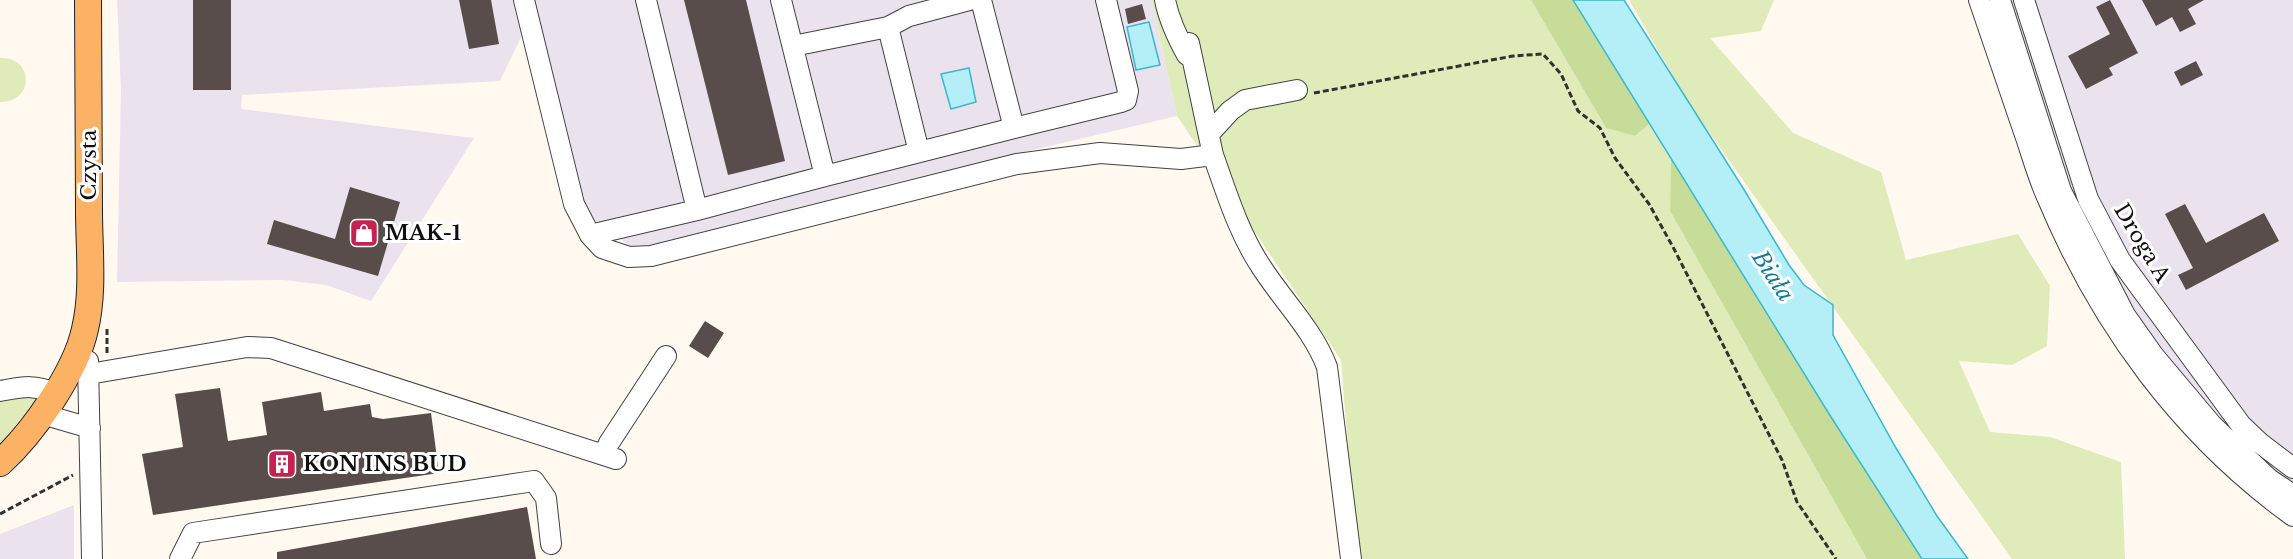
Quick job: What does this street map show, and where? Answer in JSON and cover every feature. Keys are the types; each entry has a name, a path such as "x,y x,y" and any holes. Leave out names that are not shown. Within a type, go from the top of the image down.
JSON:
{"main road":[{"name":"Czysta","path":"0,463 35,425 49,404 70,369 85,330 90,283 88,0"}],"street":[{"path":"524,0 574,204 590,235 602,248 628,257 651,256 1017,164 1100,153 1181,159 1213,155"},
{"path":"646,0 697,210"},
{"path":"781,0 825,176"},
{"path":"793,46 888,27 909,16 969,0"},
{"path":"981,0 1014,128"},
{"path":"590,235 697,210 1126,100 1128,91 1106,0"},
{"path":"1165,0 1169,19 1187,55 1190,48 1213,155 1245,237 1262,268 1320,348 1328,368 1351,559"},
{"path":"1979,0 2046,196 2077,264 2103,311 2169,403 2221,457 2293,516"},
{"path":"2000,0 2061,190 2125,315 2154,356 2212,425 2269,478 2293,495"},
{"name":"Droga A","path":"2024,0 2088,199 2120,260 2187,355 2241,425 2293,468"},
{"path":"888,27 919,152"},
{"path":"1209,134 1230,111 1245,100 1297,90"},
{"name":"Czysta","path":"85,330 89,374 92,559"},
{"path":"89,374 247,347 271,348 610,457 609,443 666,356"},
{"path":"0,391 24,386 38,386 49,404 90,428"},
{"path":"180,559 193,533 534,481 546,498 551,544"}],"path":[{"path":"1297,90 1301,96 1514,56 1543,54 1561,74 1578,111 1600,128 1615,158 1649,204 1782,460 1797,502 1836,559"},
{"path":"0,514 74,475"}],"shaded area":[{"path":"117,0 518,0 525,29 500,81 242,95 241,109 474,138 371,301 326,285 284,280 117,282 121,90"},
{"path":"532,0 1152,0 1177,116 889,184 637,251 583,212"},
{"path":"2005,0 2293,0 2293,487 2227,431 2128,309 2077,212"},
{"path":"74,505 74,559 0,559 0,534"}],"green space":[{"path":"1152,0 1531,0 1606,128 1635,136 1650,123 1671,157 1670,211 1867,559 1357,559 1341,360 1177,116"},
{"path":"1531,0 1573,0 1650,123 1635,136 1606,128"},
{"path":"1629,0 1774,0 1761,31 1710,38 1793,133 1881,172 1906,260 2018,234 2050,286 2047,346 2012,365 1959,361 1990,432 2050,437 2121,462 2125,559 2012,559 1689,104"},
{"path":"0,58 11,59 19,64 26,80 20,95 0,102"},
{"path":"1671,157 1831,417 1922,559 1867,559 1670,211"},
{"path":"33,394 36,399 0,445 0,396"}],"water":[{"name":"Biała","path":"1573,0 1624,0 1789,265 1804,285 1833,305 1833,335 1896,448 1937,516 1968,559 1922,559 1831,417"},
{"path":"1149,22 1160,65 1136,70 1127,27"},
{"path":"969,68 976,102 951,109 941,74"}],"building":[{"path":"193,0 231,0 231,90 193,90"},
{"path":"459,0 491,0 499,44 469,49"},
{"path":"684,0 746,0 785,161 728,175"},
{"path":"2110,0 2138,53 2109,68 2113,75 2086,89 2068,56 2110,34 2096,7"},
{"path":"2142,0 2204,0 2188,9 2196,24 2180,32 2172,17 2156,26"},
{"path":"1142,4 1146,19 1128,24 1125,9"},
{"path":"2196,61 2203,75 2181,86 2174,72"},
{"name":"MAK-1","path":"350,187 400,202 378,276 267,244 274,220 335,239"},
{"path":"2185,204 2206,243 2264,213 2279,241 2186,290 2178,275 2193,268 2165,214"},
{"path":"705,321 724,333 708,358 689,346"},
{"path":"220,388 228,441 267,435 262,402 321,392 324,411 370,404 372,417 383,419 431,413 439,473 153,515 142,454 183,447 175,394"},
{"path":"527,507 536,559 277,559 277,552"}],"place":[{"name":"MAK-1","path":"364,233"},
{"name":"KON INS BUD","path":"282,464"}]}
